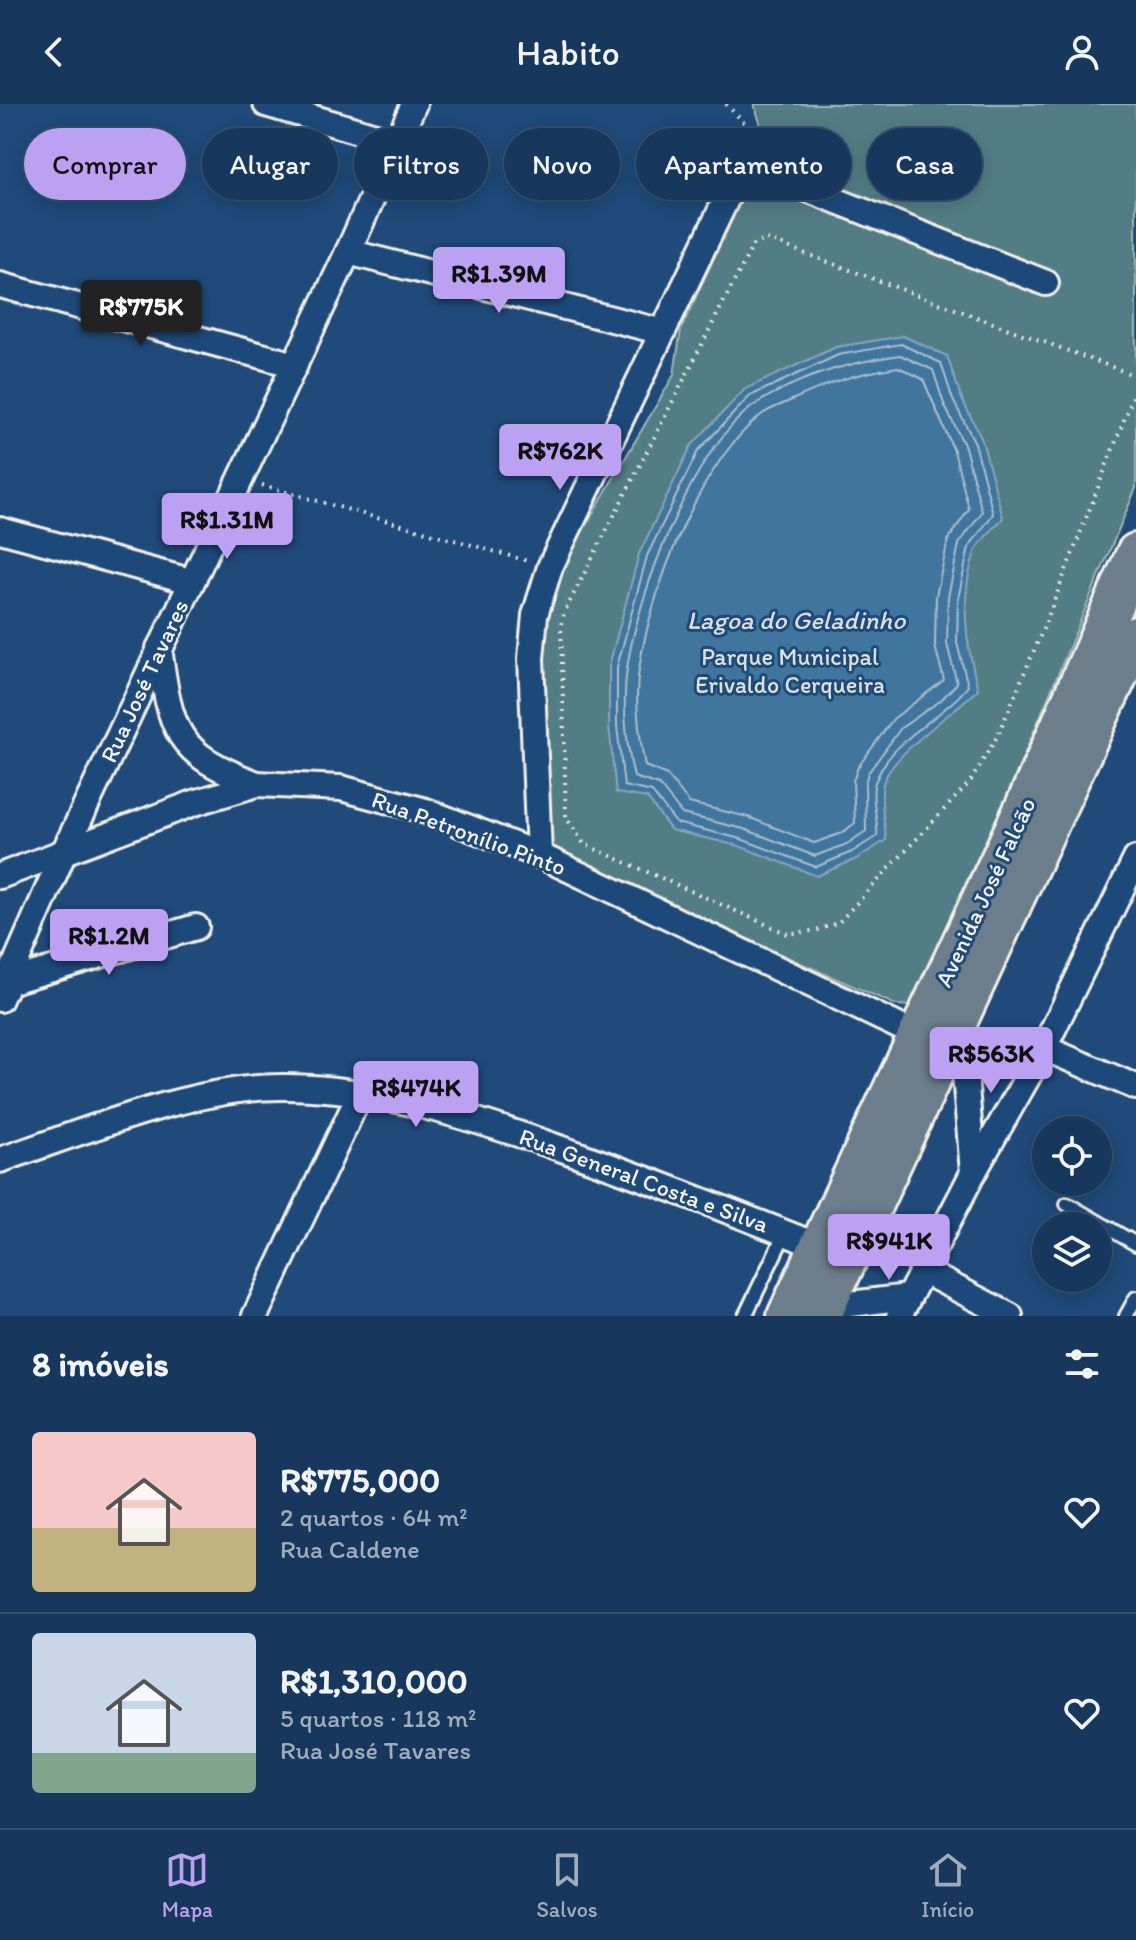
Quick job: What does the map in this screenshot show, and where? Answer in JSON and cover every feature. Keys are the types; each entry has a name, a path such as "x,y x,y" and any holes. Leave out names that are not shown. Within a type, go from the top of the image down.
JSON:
{"main road":[{"name":"Avenida José Falcão","path":"787,1316 919,1036 1136,553"},
{"name":"Avenida José Falcão","path":"824,1312 1136,636"}],"street":[{"path":"266,104 354,130"},
{"name":"Rua José Tavares","path":"403,128 414,104"},
{"name":"Rua José Tavares","path":"4,990 64,852 371,200"},
{"path":"539,855 531,658 535,615 550,567 726,200"},
{"path":"835,200 1046,283"},
{"path":"348,252 663,332"},
{"path":"0,285 295,365"},
{"path":"0,530 190,581"},
{"path":"159,648 172,723 192,752 220,770 257,784"},
{"name":"Rua Petronílio Pinto","path":"0,876 194,803 257,784 341,788 426,811 539,855 919,1036"},
{"path":"824,1312 903,1306 1044,1048 1136,859"},
{"path":"4,990 196,927"},
{"path":"960,1021 973,1173"},
{"path":"1044,1048 1136,1087"},
{"name":"Rua General Costa e Silva","path":"0,1160 218,1093 287,1086 360,1094 433,1108 492,1124 658,1182 820,1247"},
{"path":"255,1316 360,1094"},
{"path":"923,1271 1010,1316"}],"lane":[{"path":"1067,1204 1136,1244"},
{"path":"745,1316 785,1233"},
{"path":"1126,1316 1136,1298"}],"path":[{"path":"726,104 747,128"},
{"path":"1136,376 766,239 753,245 564,613 561,625 566,817 573,832 584,844 788,934 818,930 839,922 970,782 998,735 1046,622 1136,389"},
{"path":"241,479 550,567"}],"green space":[{"name":"Parque Municipal Erivaldo Cerqueira","path":"754,104 1136,104 1136,488 1006,798 912,1006 896,1005 551,853 546,840 540,644 549,588 674,375 681,329 741,200 851,200 851,128 762,128"}],"water":[{"name":"Lagoa do Geladinho","path":"903,336 947,356 961,397 982,440 1003,518 977,548 967,586 966,621 978,689 911,747 888,772 882,797 886,840 856,859 817,876 739,846 671,830 647,798 616,793 609,726 609,666 639,554 691,446 745,389 836,347"}]}
